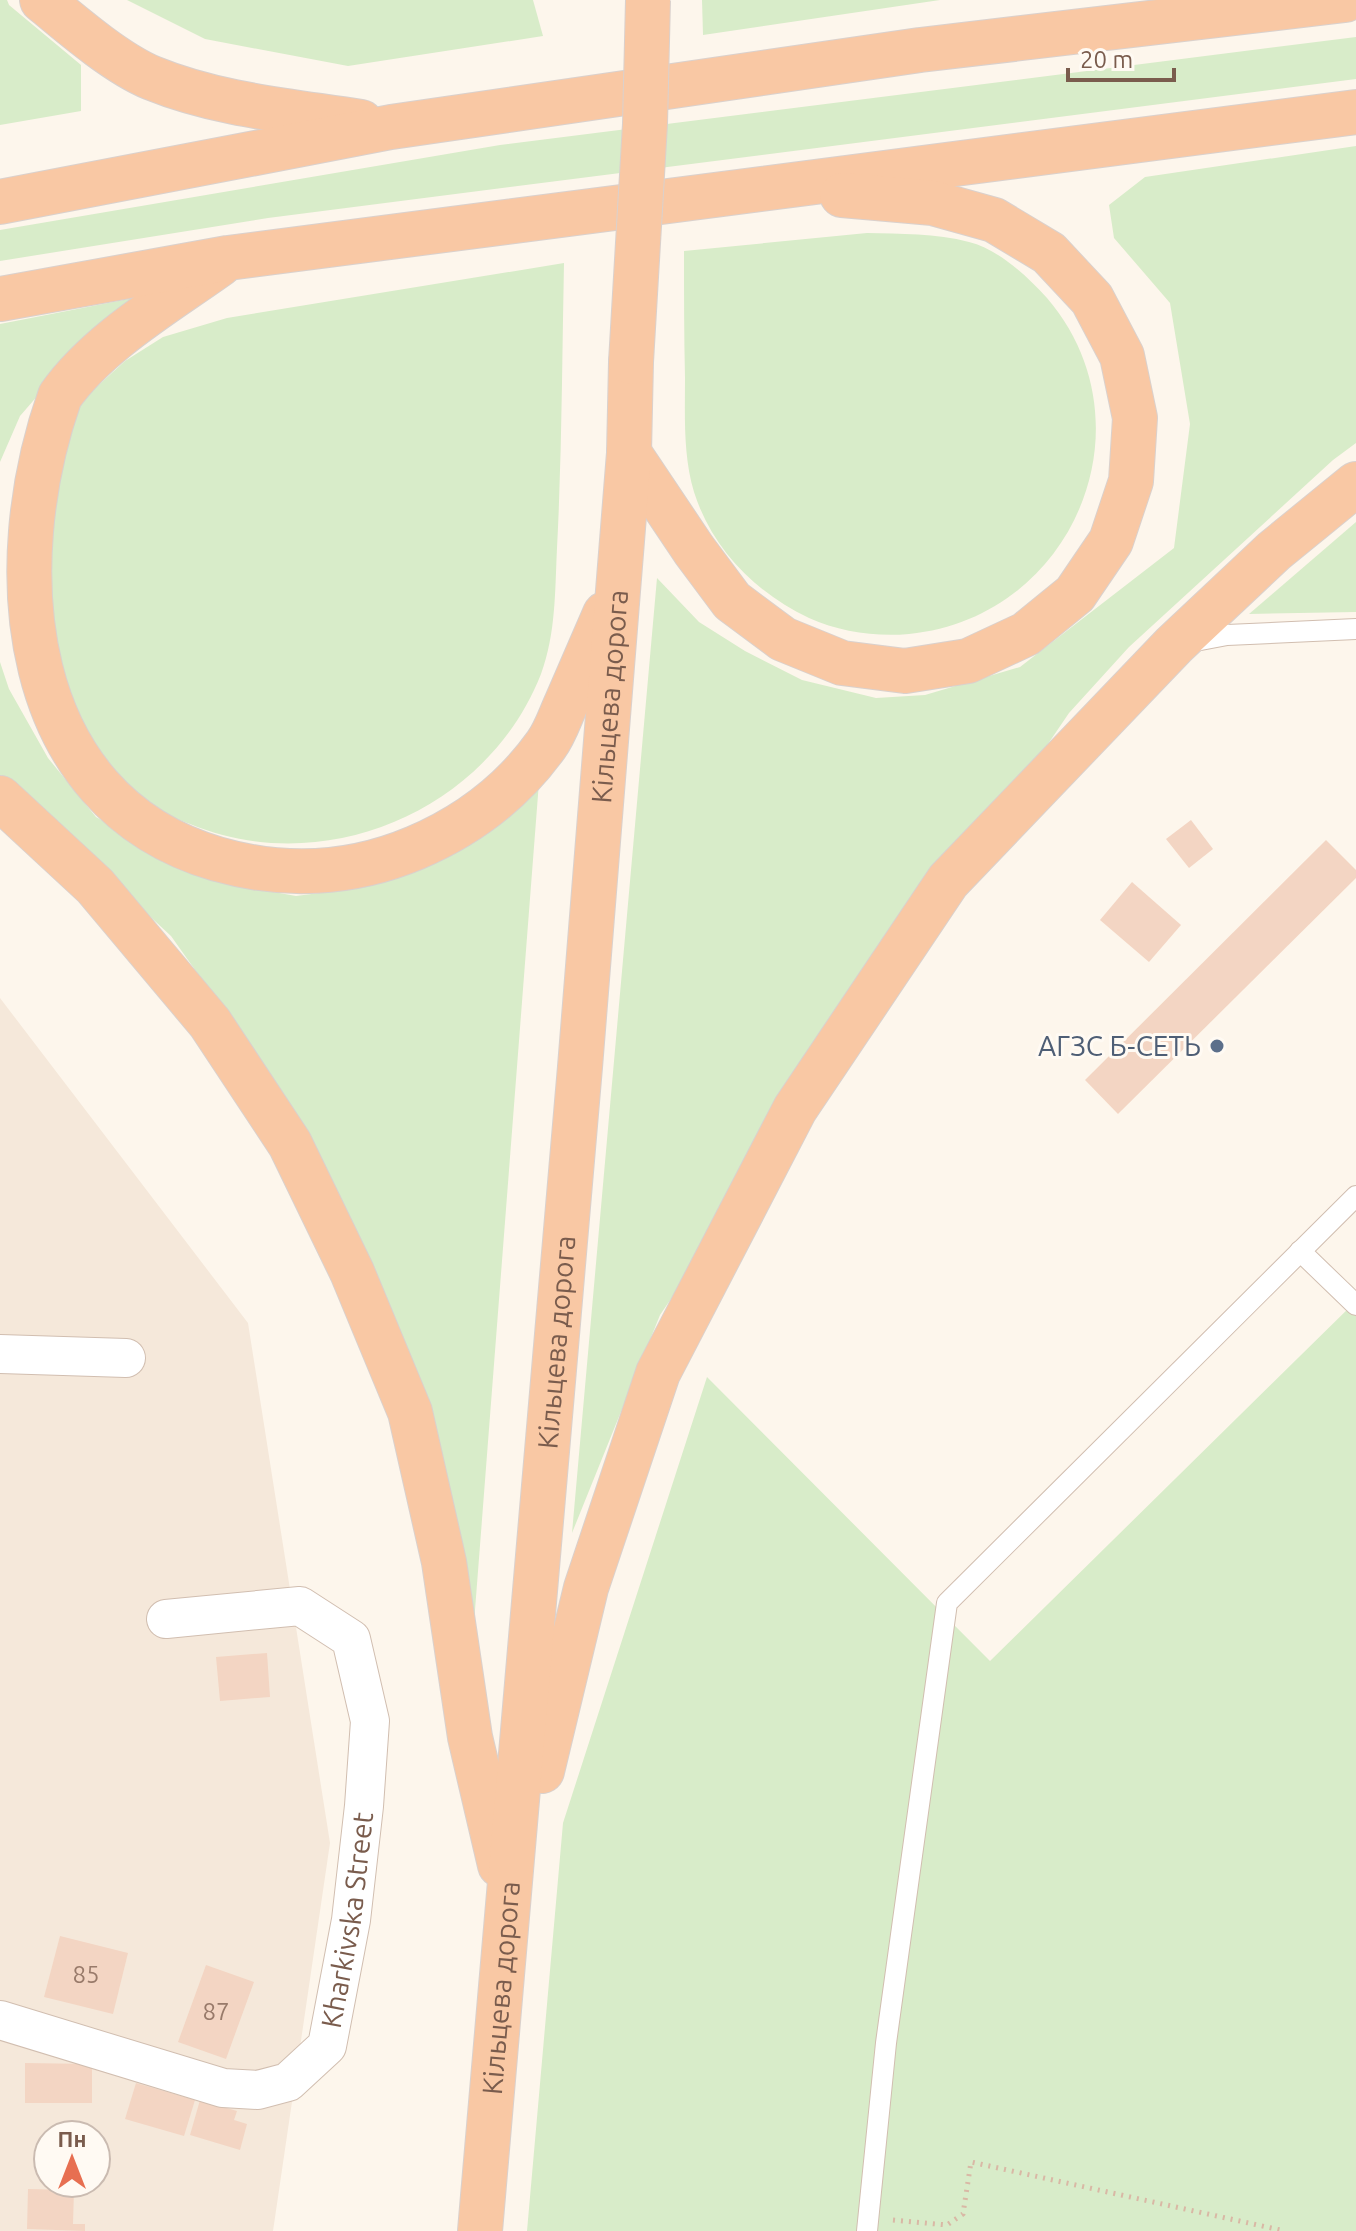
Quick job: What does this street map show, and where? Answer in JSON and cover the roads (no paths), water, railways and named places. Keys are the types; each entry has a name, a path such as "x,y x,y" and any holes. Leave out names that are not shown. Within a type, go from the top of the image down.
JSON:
{"highway":[{"path":"42,0 90,39 149,77 214,99 391,127"},
{"name":"Кільцева дорога","path":"480,2231 510,1906 629,453 648,0"},
{"path":"920,50 1116,0"},
{"path":"0,202 391,127 920,50 1345,0"},
{"path":"0,299 228,258 1356,112"},
{"path":"629,453 732,601 783,639 842,663 905,671 968,661 1026,634 1075,594 1111,541 1131,481 1135,418 1129,387 1122,356 1092,299 1049,253 994,220 933,203 752,188"},
{"path":"228,258 107,345 61,394 26,453 6,518 1,586 12,653 37,715 75,771 126,817 185,849 251,868 319,872 386,861 448,834 503,794 548,743 619,583"},
{"path":"510,1906 586,1588 658,1373 795,1109 948,881 1174,645 1274,551 1356,484"},
{"path":"0,798 95,886 210,1023 290,1144 352,1272 410,1412 444,1562 470,1737 510,1906"}],"street":[{"path":"0,1354 126,1358"},
{"name":"Kharkivska Street","path":"0,2020 223,2088 258,2090 288,2082 327,2046 351,1920 370,1721 351,1639 300,1606 166,1619"}],"lane":[{"path":"1174,645 1227,635 1356,629"},
{"path":"868,2224 886,2043 947,1603 1356,1196"},
{"path":"1300,1251 1356,1305"}],"place":[{"name":"АГЗС Б-СЕТЬ","path":"1217,1046"}]}
